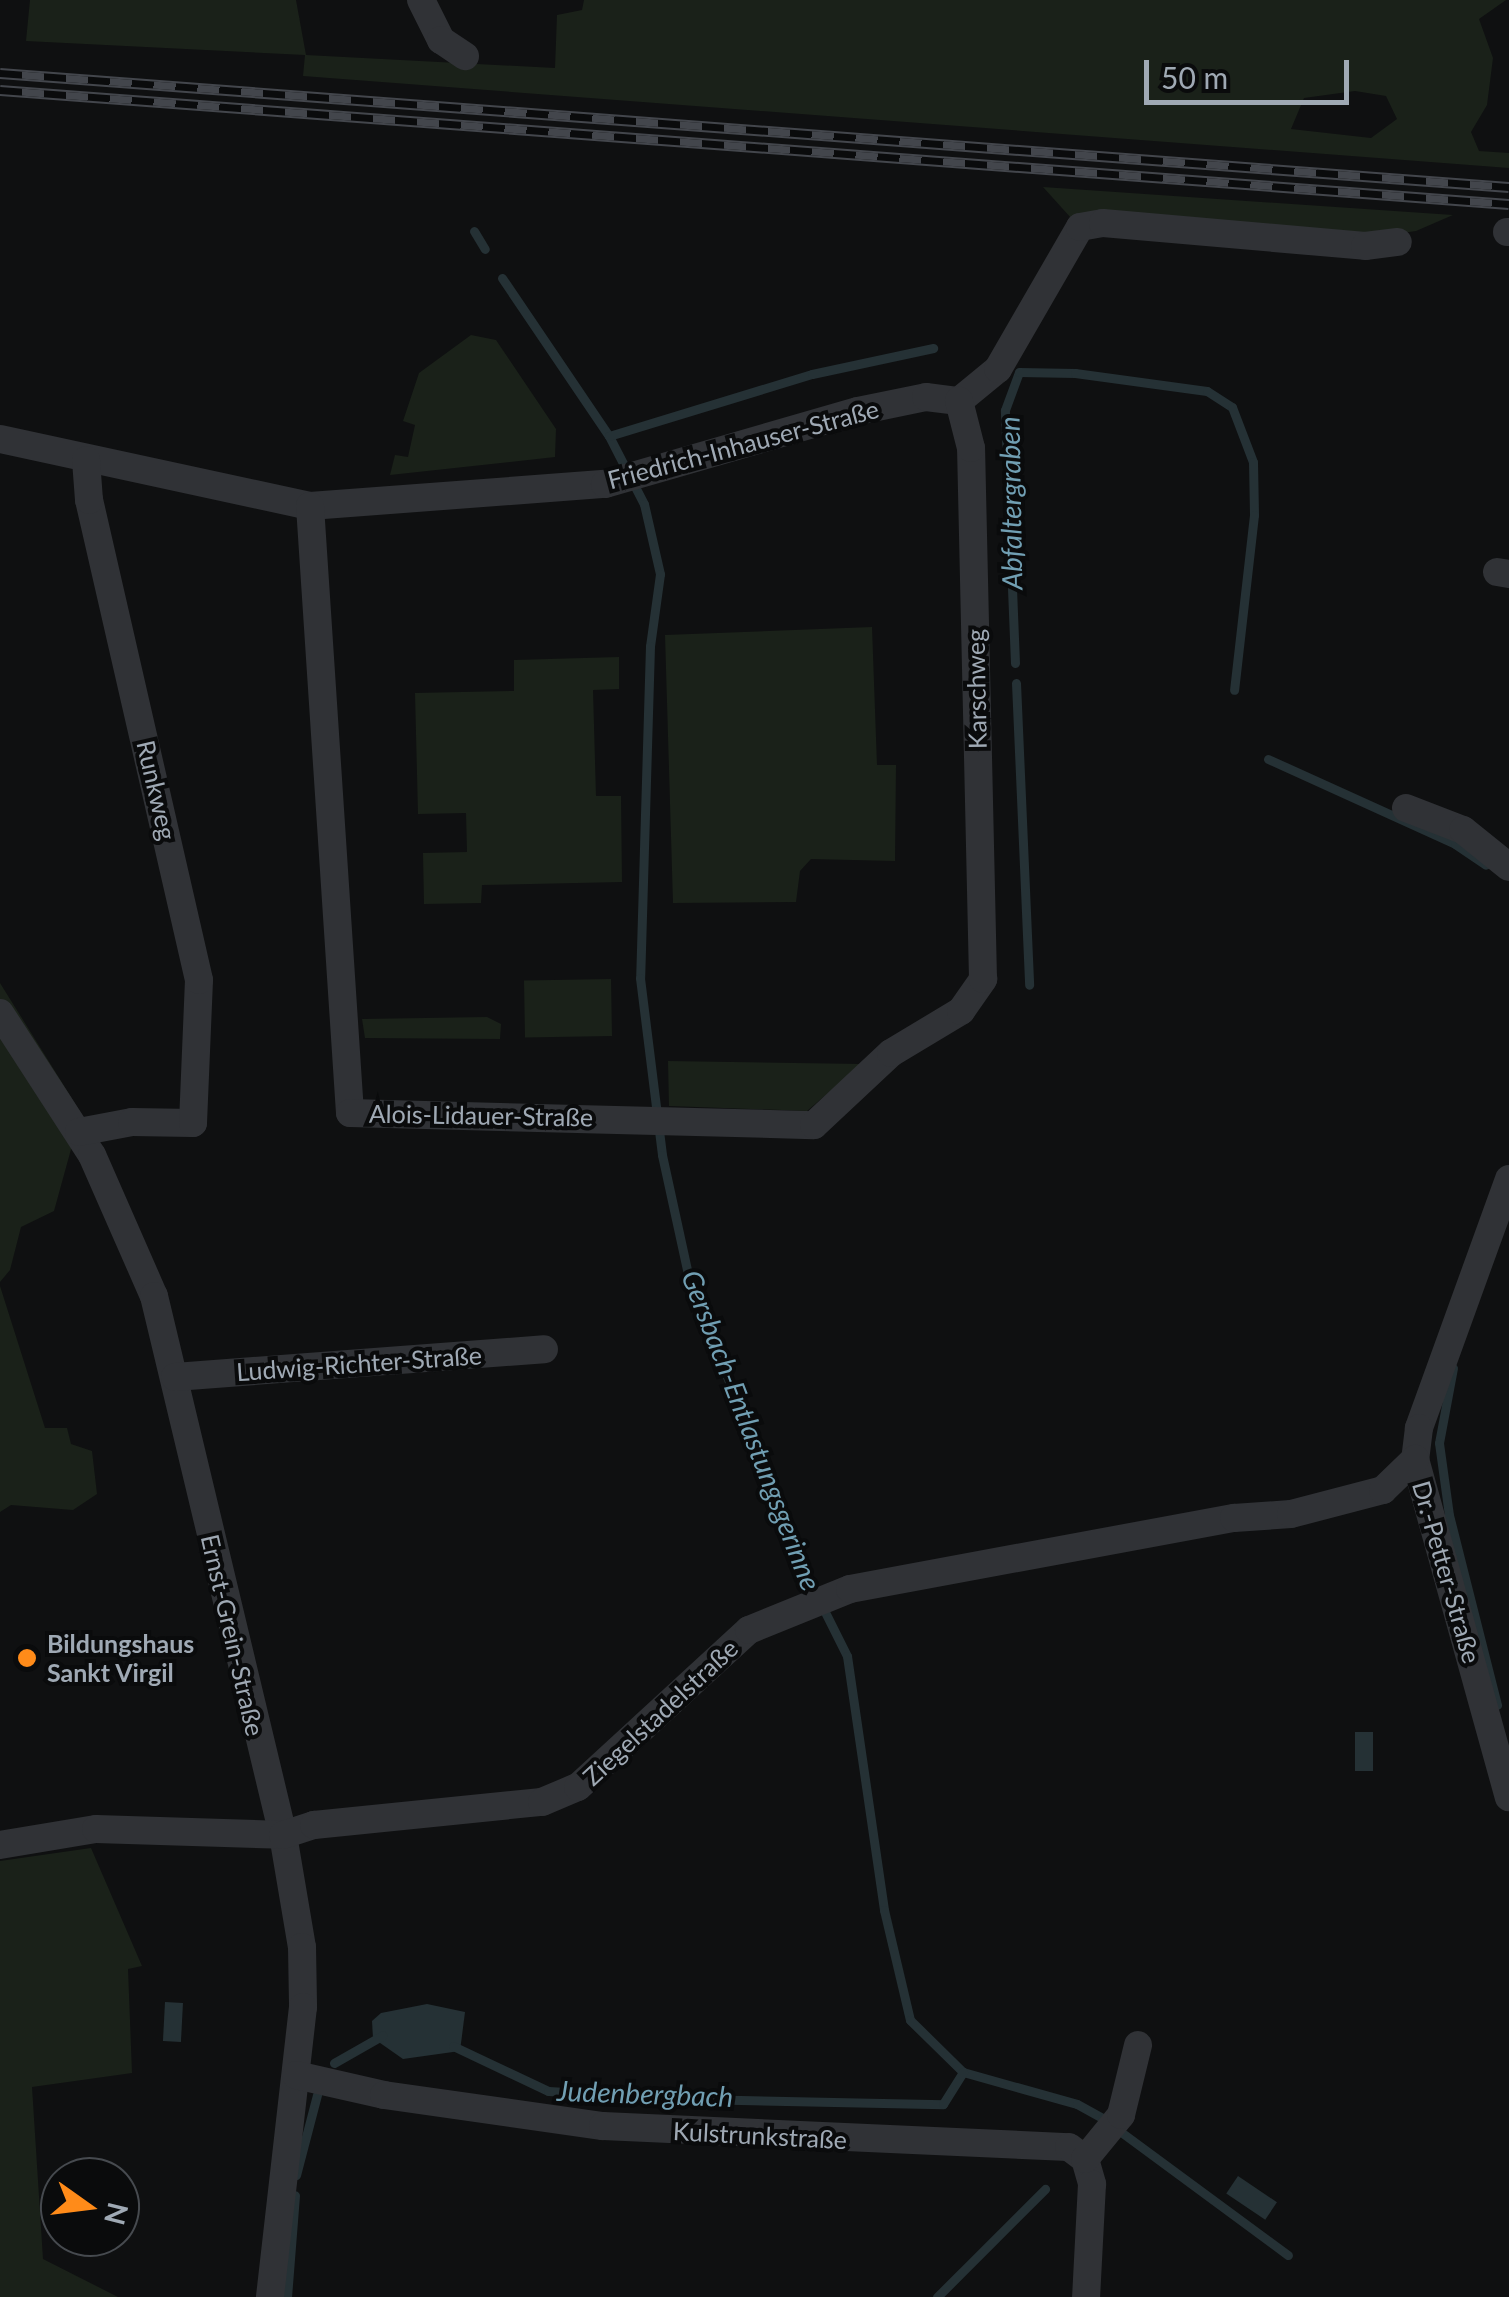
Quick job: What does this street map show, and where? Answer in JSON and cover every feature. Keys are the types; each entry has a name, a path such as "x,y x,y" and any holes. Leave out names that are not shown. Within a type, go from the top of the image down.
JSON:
{"street":[{"path":"421,0 441,40 465,56"},
{"path":"960,401 998,369 1080,227 1366,246 1398,242"},
{"name":"Friedrich-Inhauser-Straße","path":"0,439 310,506 604,484 858,411 926,397 960,401"},
{"name":"Karschweg","path":"960,401 971,448 983,979"},
{"name":"Runkweg","path":"79,1132 132,1122 194,1123 199,980 89,500 86,460"},
{"name":"Alois-Lidauer-Straße","path":"310,506 350,1113 814,1125 890,1052 961,1011 983,979"},
{"path":"1406,808 1462,830 1509,867"},
{"name":"Ernst-Grein-Straße","path":"0,1013 79,1132 142,1264 175,1377 283,1834 302,1947 296,2076 270,2297"},
{"name":"Dr.-Petter-Straße","path":"1509,1179 1419,1428 1414,1459 1509,1797"},
{"name":"Ludwig-Richter-Straße","path":"175,1377 544,1349"},
{"name":"Ziegelstadelstraße","path":"0,1844 96,1829 283,1834 564,1796 749,1630 837,1594 1216,1522 1291,1514 1384,1490 1414,1459"},
{"path":"1086,2297 1093,2152 1117,2120 1138,2045"},
{"name":"Kulstrunkstraße","path":"296,2076 384,2095 603,2126 1044,2144 1093,2152"}],"shaded area":[{"path":"30,0 296,0 306,55 555,68 557,15 582,10 584,0 1506,0 1479,19 1493,58 1487,105 1471,132 1479,151 1509,153 1509,168 303,76 305,55 26,41","holes":["1355,91 1386,96 1397,119 1371,138 1291,129 1304,98"]},
{"path":"1043,187 1453,215 1416,231 1374,237 1071,218"},
{"path":"471,335 496,340 556,429 555,457 390,475 395,455 408,457 415,425 403,421 419,373"},
{"path":"872,627 877,765 896,765 895,861 811,859 800,871 796,902 673,903 665,635"},
{"path":"619,657 619,689 593,690 596,796 621,796 622,882 482,885 481,903 424,904 423,853 467,852 466,813 418,814 415,693 514,691 514,660"},
{"path":"611,979 612,1036 525,1038 524,981"},
{"path":"0,983 81,1113 54,1211 21,1227 10,1270 0,1282"},
{"path":"487,1017 501,1024 500,1039 365,1038 362,1019"},
{"path":"668,1061 862,1064 807,1111 669,1106"},
{"path":"0,1286 45,1428 67,1428 71,1444 92,1451 97,1494 73,1510 11,1505 0,1512"},
{"path":"1355,1732 1373,1732 1373,1771 1355,1771"},
{"path":"91,1848 142,1966 128,1969 132,2073 32,2087 40,2257 118,2297 0,2297 0,1861"},
{"path":"165,2002 183,2003 181,2042 163,2041"},
{"path":"427,2004 465,2012 460,2051 403,2059 373,2038 372,2021 381,2013"},
{"path":"1238,2176 1277,2202 1265,2220 1226,2193"}],"waterway":[{"name":"Gersbach-Entlastungsgerinne","path":"474,231 485,249"},
{"name":"Gersbach-Entlastungsgerinne","path":"502,278 609,436 644,504 660,574 650,646 640,978 662,1155 689,1279 797,1556 847,1656 884,1910 910,2020 963,2072 1077,2104 1102,2118 1288,2255"},
{"name":"Abfaltergraben","path":"609,436 812,374 933,348"},
{"name":"Abfaltergraben","path":"1015,663 1005,410 1019,372 1075,373 1207,391 1232,407 1253,462 1254,515 1234,690"},
{"name":"Abfaltergraben","path":"1016,683 1029,985"},
{"name":"Abfaltergraben","path":"1268,759 1455,844 1486,865"},
{"name":"Abfaltergraben","path":"1453,1368 1439,1443 1449,1515 1497,1705"},
{"name":"Judenbergbach","path":"334,2063 383,2035"},
{"name":"Judenbergbach","path":"453,2046 548,2091 694,2099 943,2104 963,2072"},
{"name":"Judenbergbach","path":"296,2175 317,2095"},
{"name":"Gersbach-Entlastungsgerinne","path":"937,2297 1045,2189"},
{"name":"Judenbergbach","path":"287,2297 295,2195"}],"railway":[{"path":"0,73 1509,187"},
{"path":"0,90 1509,204"}],"place":[{"name":"Bildungshaus Sankt Virgil","path":"27,1658"}]}
